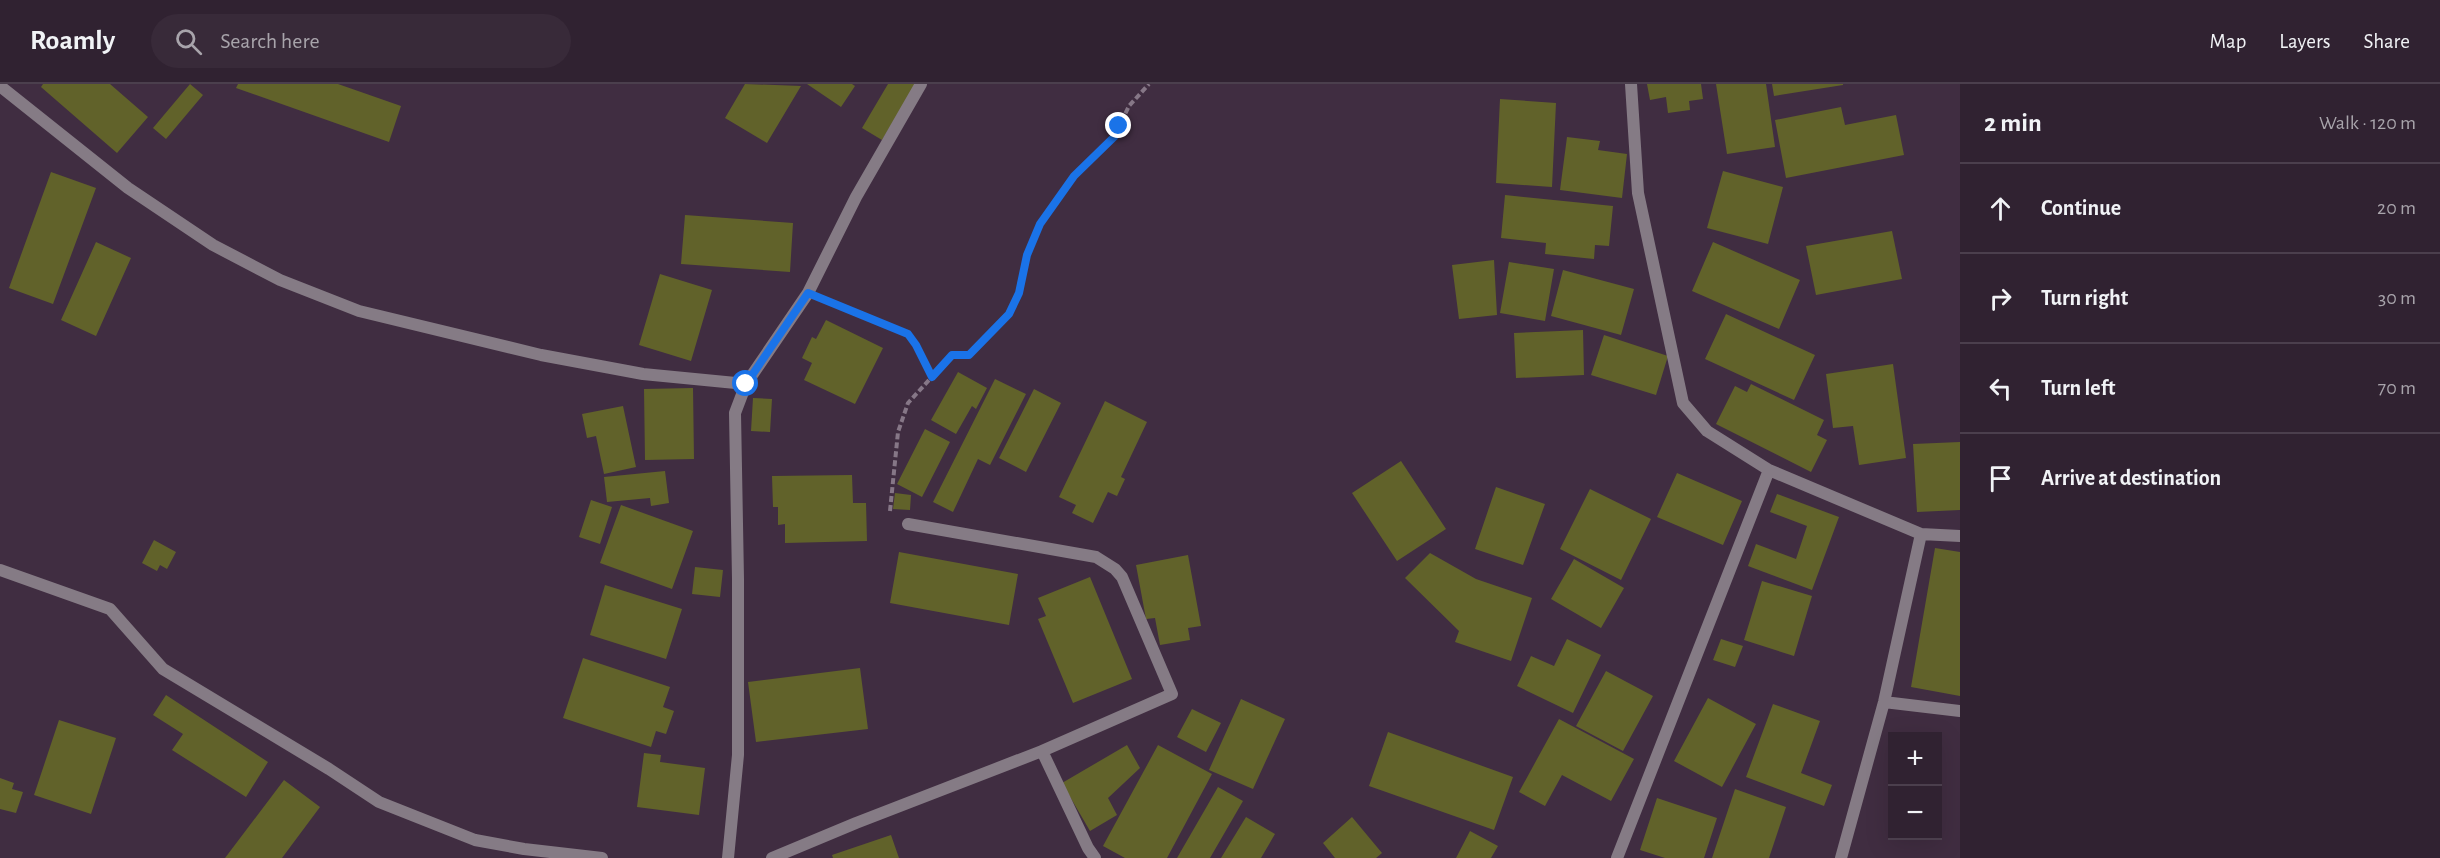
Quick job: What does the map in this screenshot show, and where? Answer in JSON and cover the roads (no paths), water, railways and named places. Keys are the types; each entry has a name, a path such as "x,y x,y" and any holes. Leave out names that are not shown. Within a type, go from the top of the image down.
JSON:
{"street":[{"path":"728,858 738,754 735,413 746,384 808,293 856,197 921,84"},
{"path":"1631,84 1638,193 1683,403 1707,431 1769,470 1921,534 1960,536"},
{"path":"0,86 129,188 213,245 280,280 320,296 358,311 541,355 643,374 746,384"},
{"path":"1617,858 1769,470"},
{"path":"772,858 1042,751 1172,694 1122,577 1115,569 1096,557 908,524"},
{"path":"1841,858 1884,702 1921,534"},
{"path":"0,570 110,609 163,669 329,769 379,802 475,840 525,849 602,858"},
{"path":"1884,702 1960,711"},
{"path":"1042,751 1088,848 1095,858"}]}
